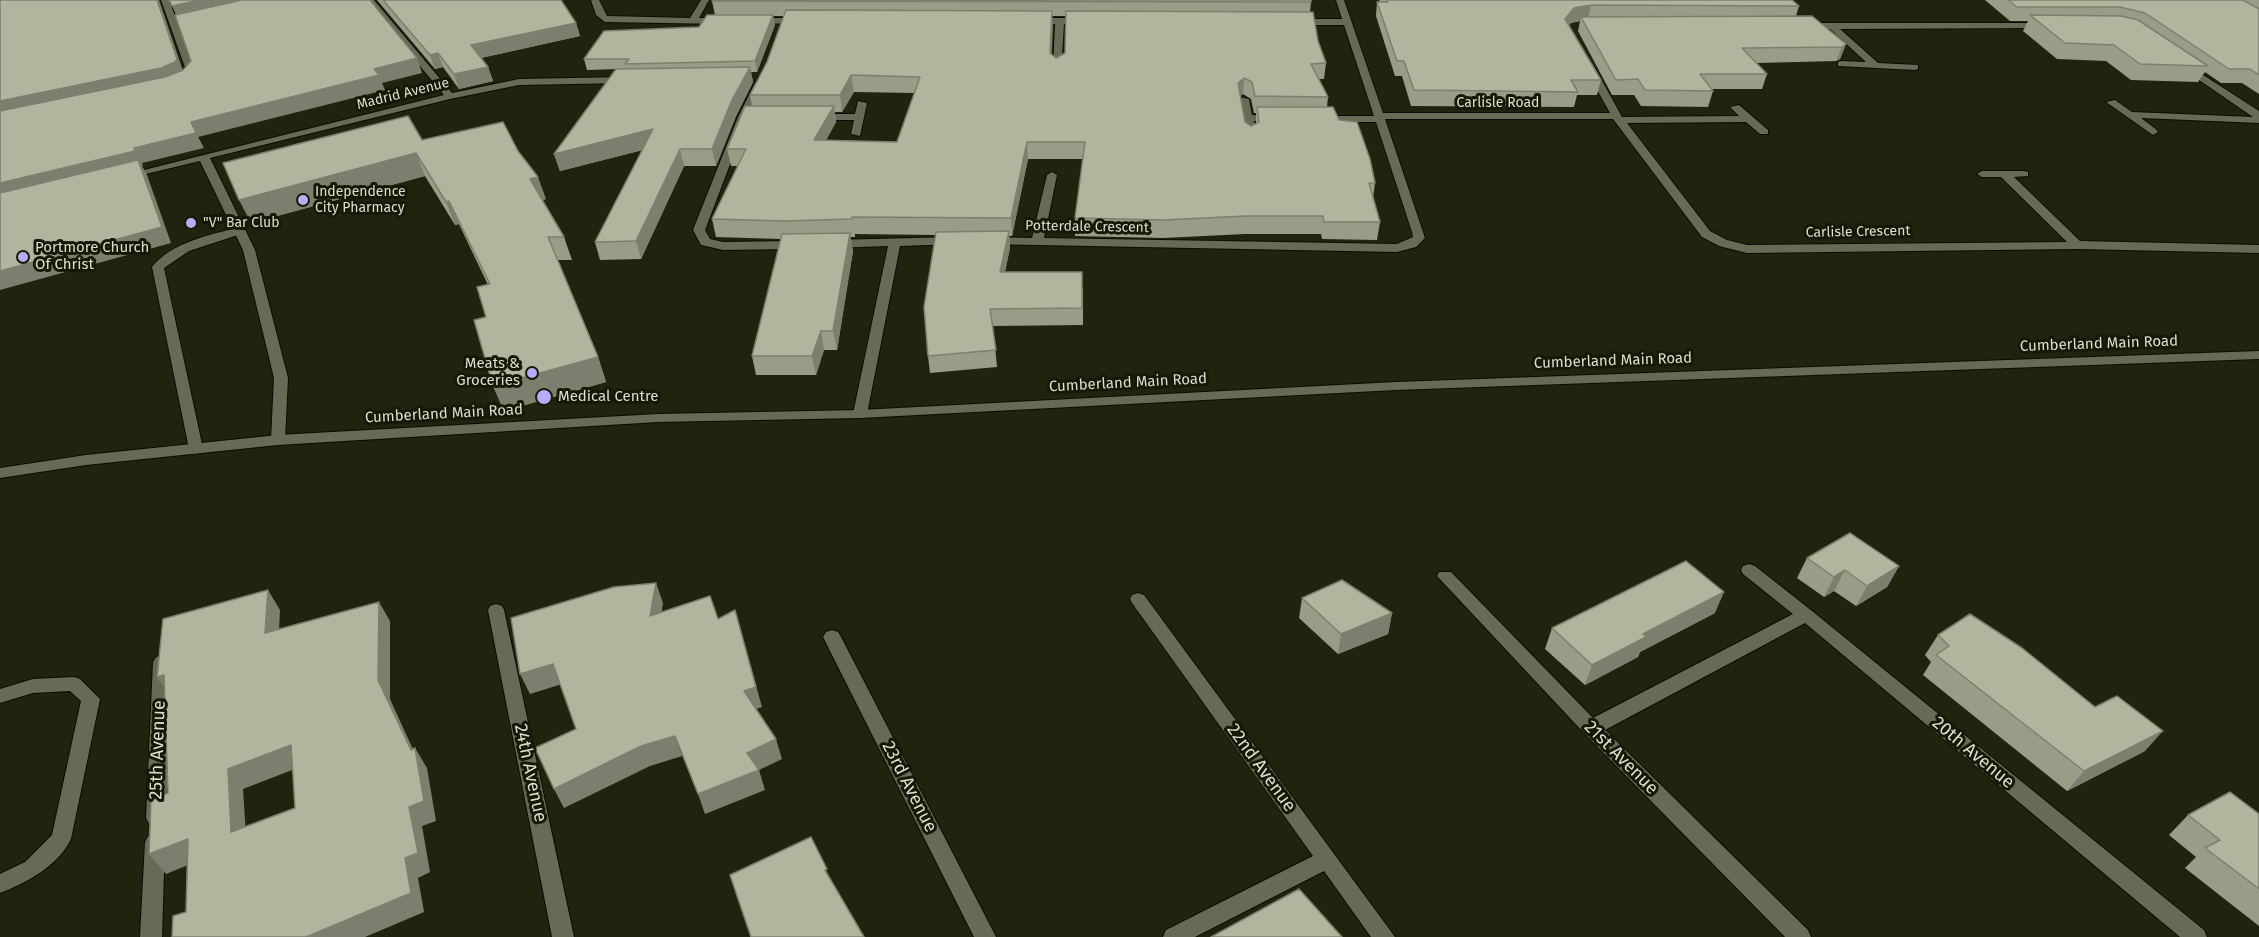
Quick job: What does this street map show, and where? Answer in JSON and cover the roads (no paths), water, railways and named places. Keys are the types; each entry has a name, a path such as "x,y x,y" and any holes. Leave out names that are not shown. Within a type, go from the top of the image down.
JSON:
{"street":[{"path":"165,0 192,74 187,80 172,86"},
{"path":"369,0 450,96"},
{"path":"595,0 600,15 605,19 738,21"},
{"path":"693,20 705,0"},
{"name":"Potterdale Crescent","path":"757,77 749,117 702,219 699,230 705,242 745,247 972,241 1390,248 1412,244 1419,238 1418,232 1340,0"},
{"path":"749,21 817,21"},
{"path":"779,33 783,21"},
{"path":"1025,21 1096,21"},
{"path":"1058,69 1060,21"},
{"path":"1286,22 1346,22"},
{"path":"174,25 185,23"},
{"path":"1797,26 2054,26"},
{"path":"1832,26 1876,66"},
{"path":"2172,57 2259,118"},
{"name":"Carlisle Crescent","path":"1586,60 1618,118 1706,234 1723,243 1747,249 2077,245 2259,249"},
{"path":"1840,64 1915,67"},
{"name":"Madrid Avenue","path":"113,179 450,96 519,82 635,80"},
{"path":"1244,99 1251,138"},
{"path":"2111,102 2154,132"},
{"path":"856,134 862,103"},
{"path":"1735,106 1764,132"},
{"path":"2131,116 2259,118"},
{"path":"801,117 859,117"},
{"name":"Carlisle Road","path":"1308,119 1379,117 1749,119"},
{"path":"1248,118 1284,118"},
{"path":"204,157 249,250 280,378 278,440"},
{"path":"1982,174 2006,176 2024,174"},
{"path":"1038,241 1052,175"},
{"path":"2006,176 2077,245"},
{"path":"196,449 158,267 165,259 178,251 240,231"},
{"path":"860,414 895,242"},
{"name":"Cumberland Main Road","path":"0,473 278,440 658,418 860,414 1396,386 2259,355"},
{"name":"20th Avenue","path":"1749,570 2196,937"},
{"name":"21st Avenue","path":"1445,576 1590,728 1800,937"},
{"name":"22nd Avenue","path":"1138,599 1384,937"},
{"name":"24th Avenue","path":"496,610 563,937"},
{"path":"1590,728 1806,615"},
{"name":"23rd Avenue","path":"832,637 986,937"},
{"name":"25th Avenue","path":"151,937 162,646"},
{"path":"0,696 33,686 74,684 91,699 61,839 32,868 0,884"},
{"path":"1174,937 1328,859"}],"place":[{"name":"Independence City Pharmacy","path":"303,200"},
{"name":"\"V\" Bar Club","path":"191,223"},
{"name":"Portmore Church Of Christ","path":"23,257"},
{"name":"Meats & Groceries","path":"532,373"},
{"name":"Medical Centre","path":"544,397"}]}
